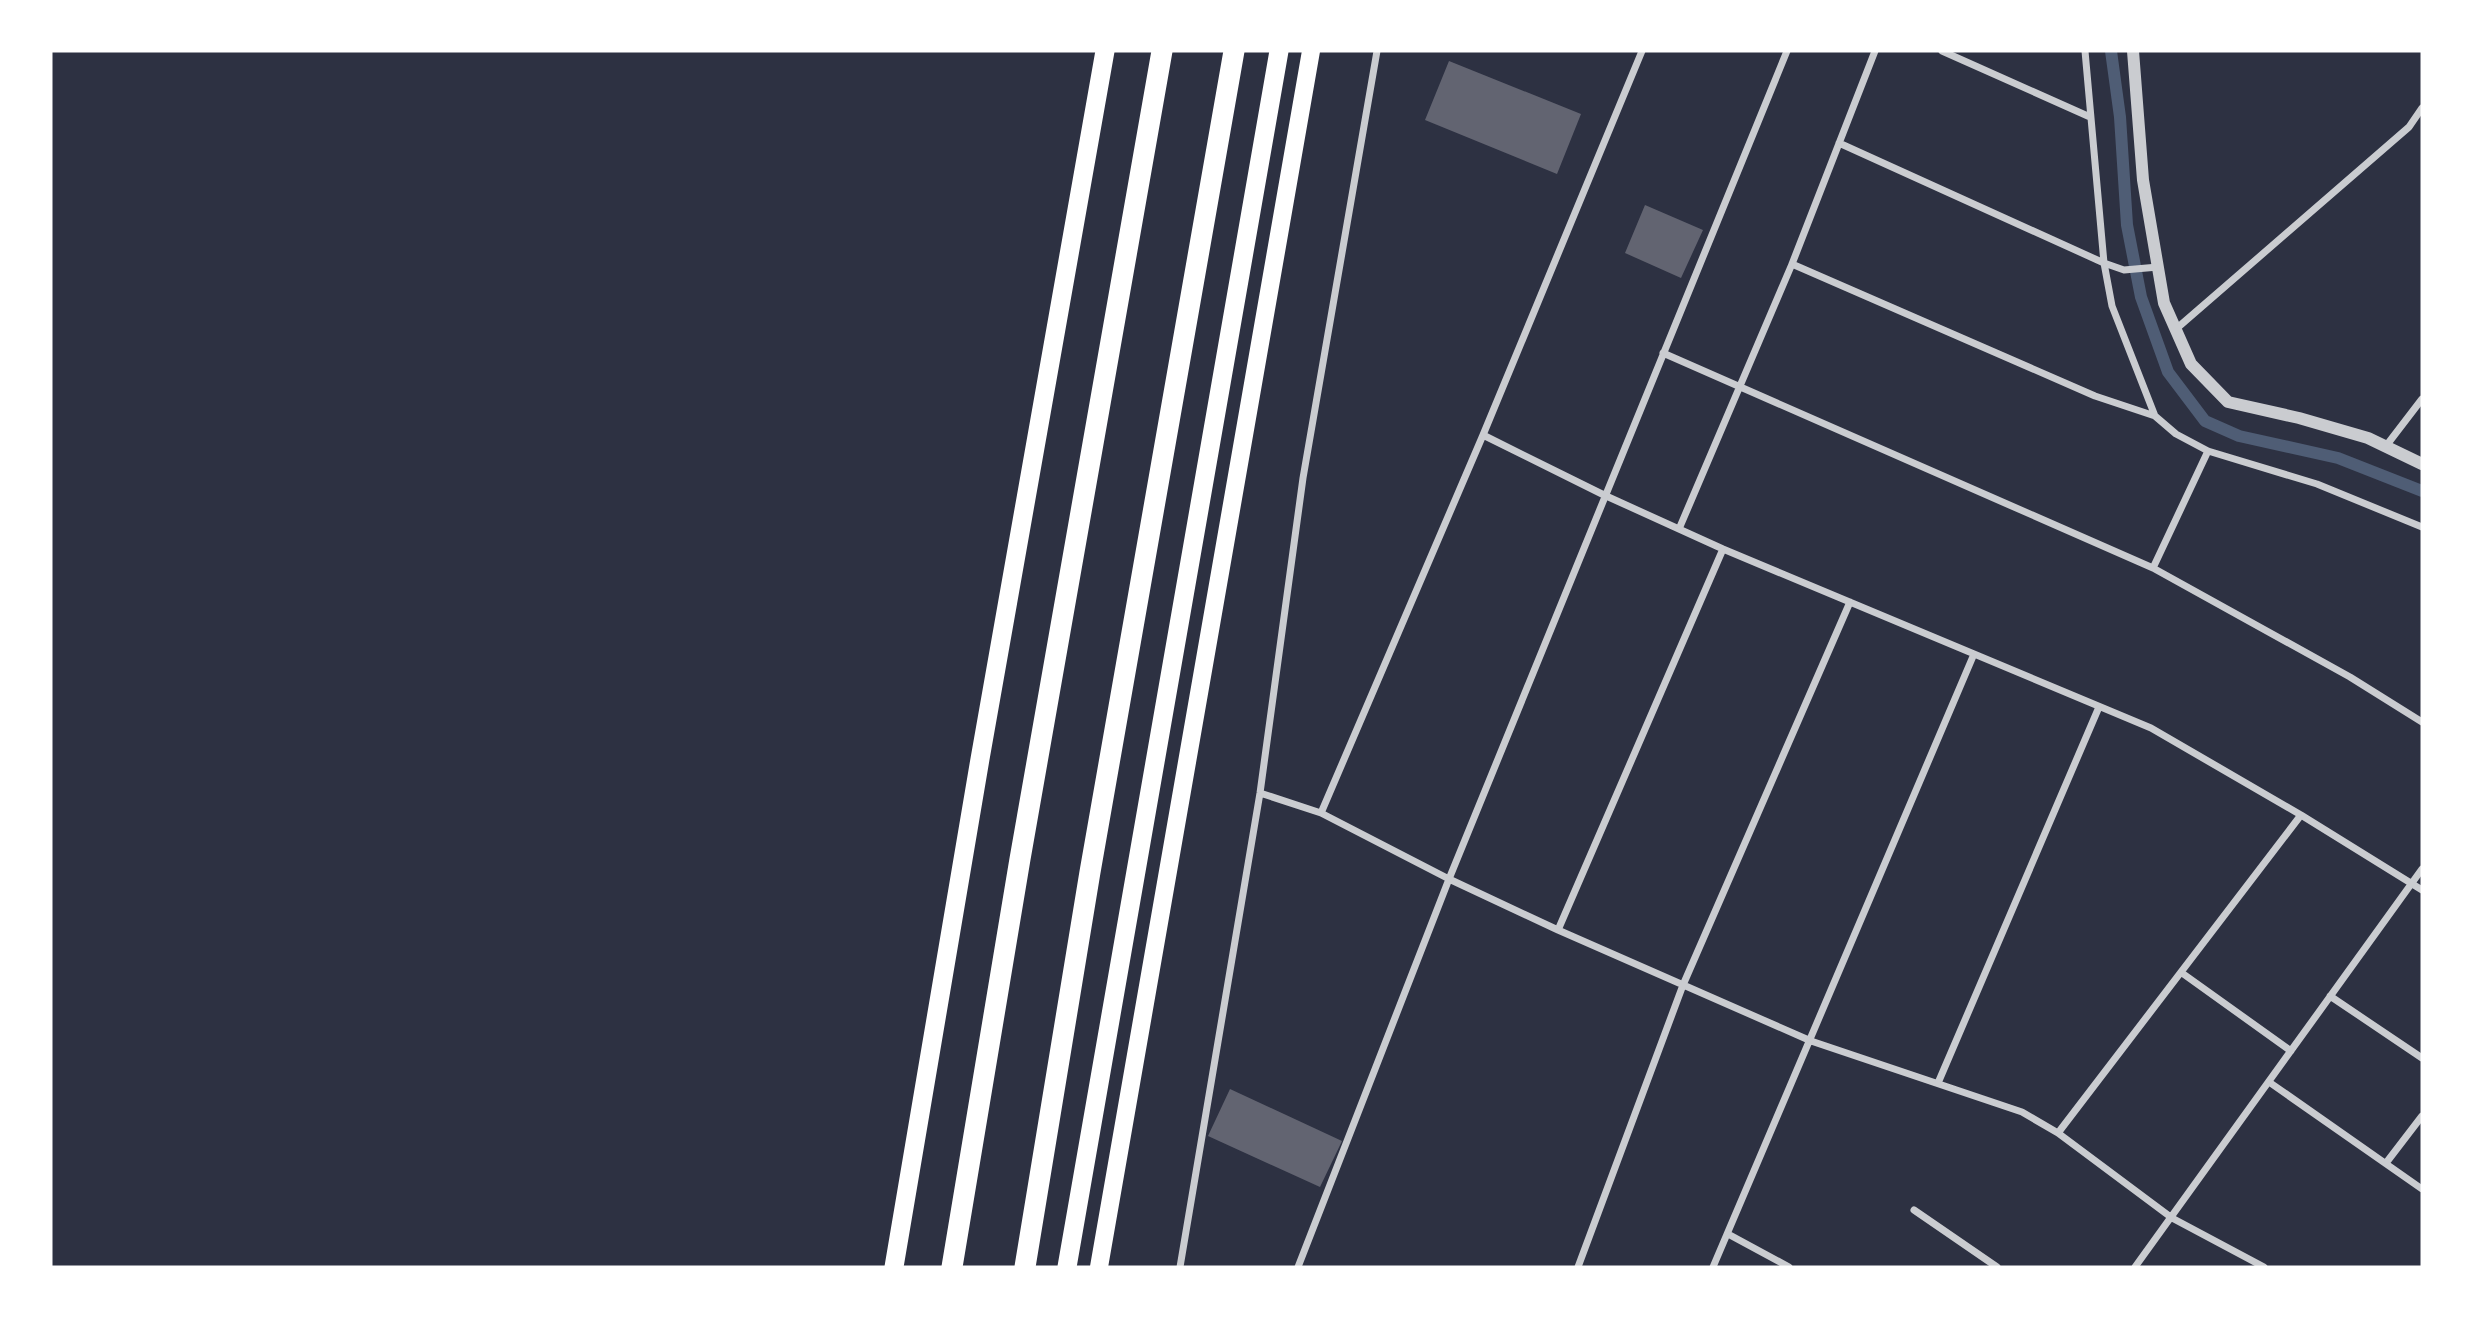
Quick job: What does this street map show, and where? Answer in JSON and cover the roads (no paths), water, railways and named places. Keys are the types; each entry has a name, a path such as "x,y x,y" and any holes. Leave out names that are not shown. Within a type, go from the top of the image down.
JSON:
{"highway":[{"path":"894,1267 980,759 1105,51"},
{"path":"952,1267 1022,845 1162,51"},
{"path":"1025,1267 1090,872 1234,51"},
{"path":"1067,1267 1279,51"}],"main road":[{"path":"1098,1267 1311,51"}],"street":[{"path":"1180,1267 1260,793 1303,478 1377,51"},
{"path":"1321,813 1483,435 1642,51"},
{"path":"1298,1267 1449,879 1787,51"},
{"path":"1679,529 1792,264 1875,51"},
{"path":"1942,51 2090,117"},
{"path":"2085,51 2104,263 2112,306 2155,416"},
{"path":"2133,51 2153,268 2164,303 2192,364 2228,402 2299,418 2368,438 2422,464"},
{"path":"2176,329 2409,127 2422,108"},
{"path":"1839,143 2104,263 2124,270 2153,268"},
{"path":"1792,264 2095,396 2155,416 2176,434 2208,451 2317,484 2422,527"},
{"path":"1663,353 2153,568 2350,677 2422,722"},
{"path":"2386,446 2422,399"},
{"path":"1483,435 1723,550 2151,728 2301,815 2422,890"},
{"path":"2153,568 2208,451"},
{"path":"1558,930 1723,550"},
{"path":"1578,1267 1684,985 1850,602"},
{"path":"1713,1267 1974,654"},
{"path":"1938,1083 2099,707"},
{"path":"1260,793 1321,813 1449,879 1558,930 1811,1041 2022,1112 2058,1133 2172,1218 2264,1267"},
{"path":"2058,1133 2301,815"},
{"path":"2135,1267 2422,869"},
{"path":"2182,973 2291,1051"},
{"path":"2330,996 2422,1058"},
{"path":"2269,1082 2422,1189"},
{"path":"2386,1163 2422,1116"},
{"path":"1914,1210 1997,1267"},
{"path":"1728,1234 1788,1267"}],"waterway":[{"path":"2111,51 2120,117 2127,225 2141,297 2168,372 2205,421 2239,436 2338,458 2422,491"}]}
